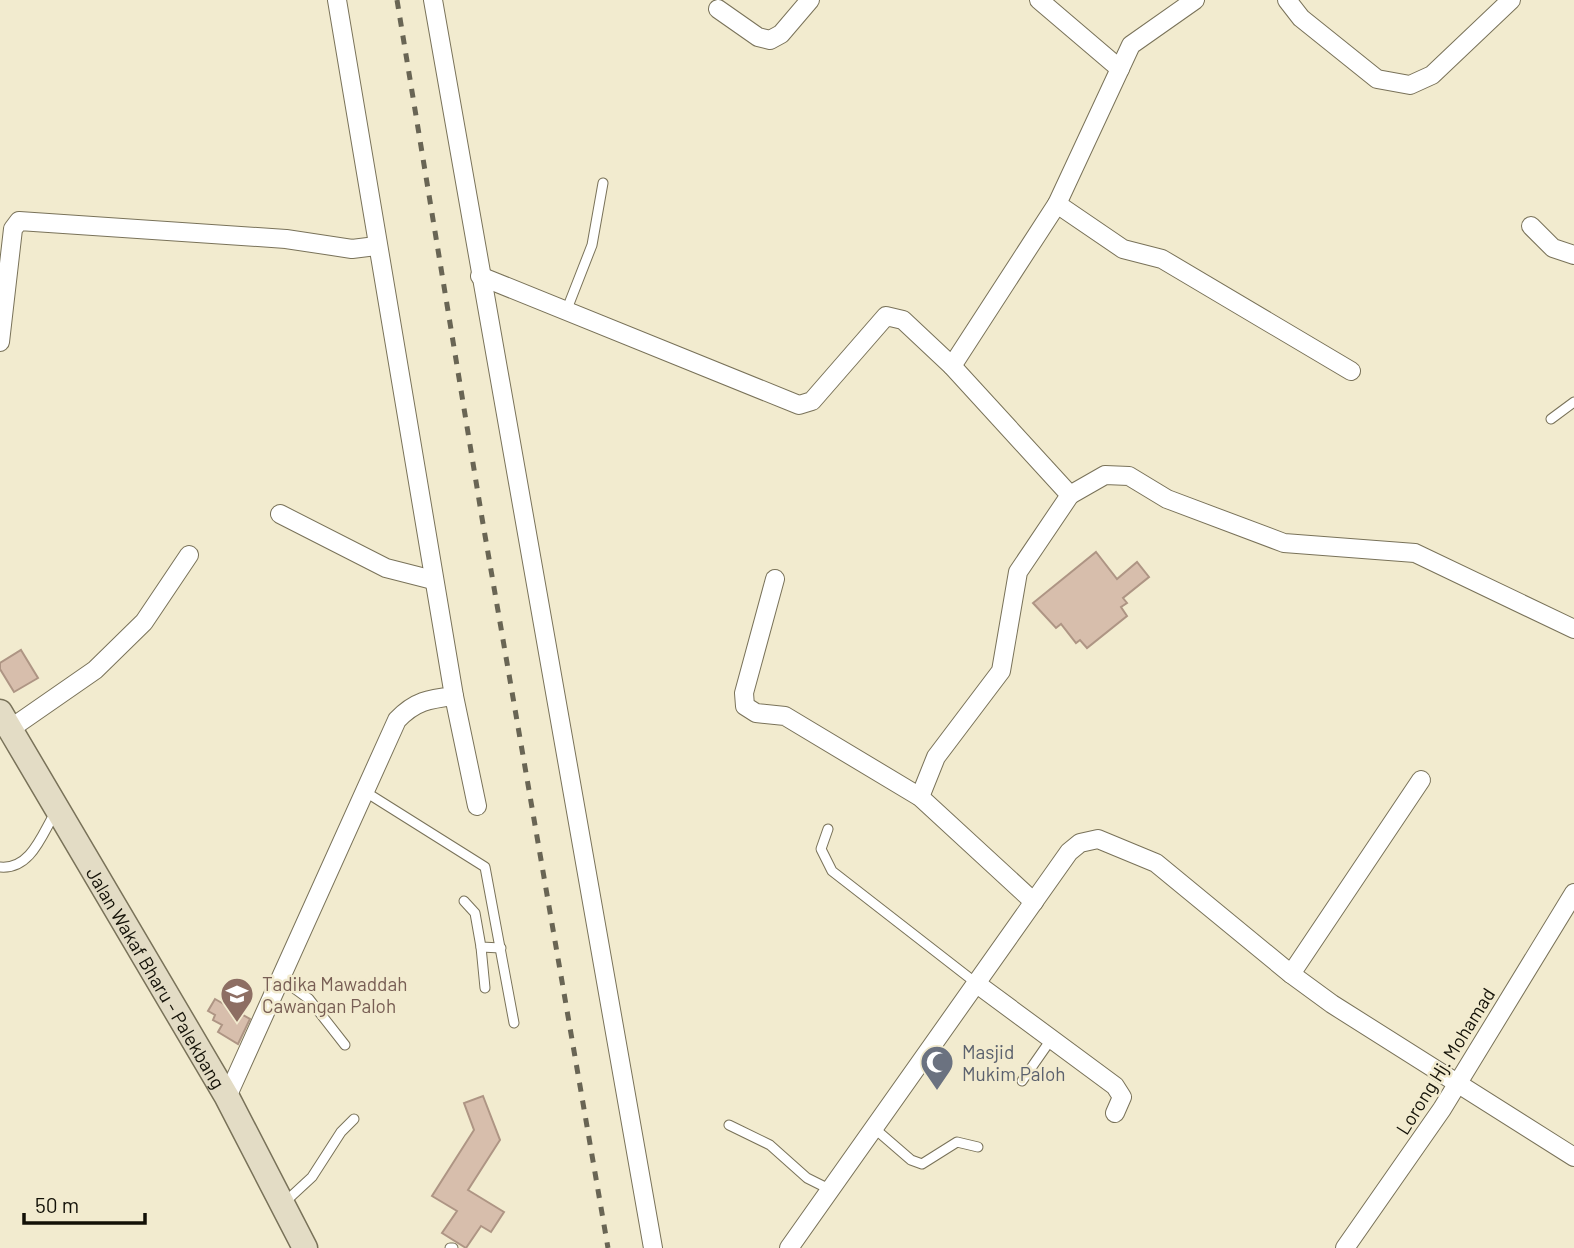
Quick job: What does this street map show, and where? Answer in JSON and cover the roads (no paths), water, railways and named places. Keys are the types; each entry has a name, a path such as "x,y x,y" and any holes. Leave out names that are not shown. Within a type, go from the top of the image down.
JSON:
{"main road":[{"name":"Jalan Wakaf Bharu - Palekbang","path":"5,721 227,1097 306,1248"}],"street":[{"path":"337,0 433,580 477,806"},
{"path":"433,0 653,1248"},
{"path":"718,9 758,37 770,40 781,34 810,0"},
{"path":"1039,0 1120,69"},
{"path":"952,366 1057,204 1133,43 1195,0"},
{"path":"1287,0 1301,18 1377,79 1410,85 1432,75 1511,0"},
{"path":"1057,204 1123,249 1162,259 1351,371"},
{"path":"0,342 13,229 19,222 286,239 352,249 376,246"},
{"path":"1531,226 1553,248 1574,255"},
{"path":"480,276 799,405 812,401 886,316 903,320 952,366 1070,495"},
{"path":"920,797 936,757 999,675 1018,572 1070,495 1105,475 1129,476 1167,499 1280,542 1415,553 1574,629"},
{"path":"280,514 386,568 433,580"},
{"path":"5,721 95,670 144,622 189,555"},
{"path":"775,579 744,692 746,705 756,713 785,716 920,797 1034,902"},
{"path":"227,1097 397,720 411,705 428,699 454,696"},
{"path":"1291,974 1421,780"},
{"path":"789,1248 1034,902 1076,845 1086,840 1104,840 1156,863 1291,974 1347,1014 1574,1157"},
{"name":"Lorong Hj. Mohamad","path":"1345,1248 1459,1083 1574,892"},
{"path":"977,984 1120,1091 1121,1104 1115,1113"}],"lane":[{"path":"567,309 592,245 603,183"},
{"path":"1551,419 1574,402"},
{"path":"364,791 483,864 488,874 514,1023"},
{"path":"0,867 14,868 26,862 57,809"},
{"path":"828,829 821,849 832,871 977,984"},
{"path":"464,901 475,913 485,988"},
{"path":"481,947 501,948"},
{"path":"280,978 309,999 345,1045"},
{"path":"1022,1081 1052,1038"},
{"path":"284,1203 312,1177 341,1132 354,1119"},
{"path":"729,1125 770,1145 807,1178 831,1190"},
{"path":"874,1128 911,1160 922,1164 933,1160 953,1143 962,1142 978,1147"}],"railway":[{"path":"397,0 482,518 608,1248"}],"place":[{"name":"Tadika Mawaddah Cawangan Paloh","path":"237,1024"},
{"name":"Masjid Mukim Paloh","path":"937,1092"}]}
